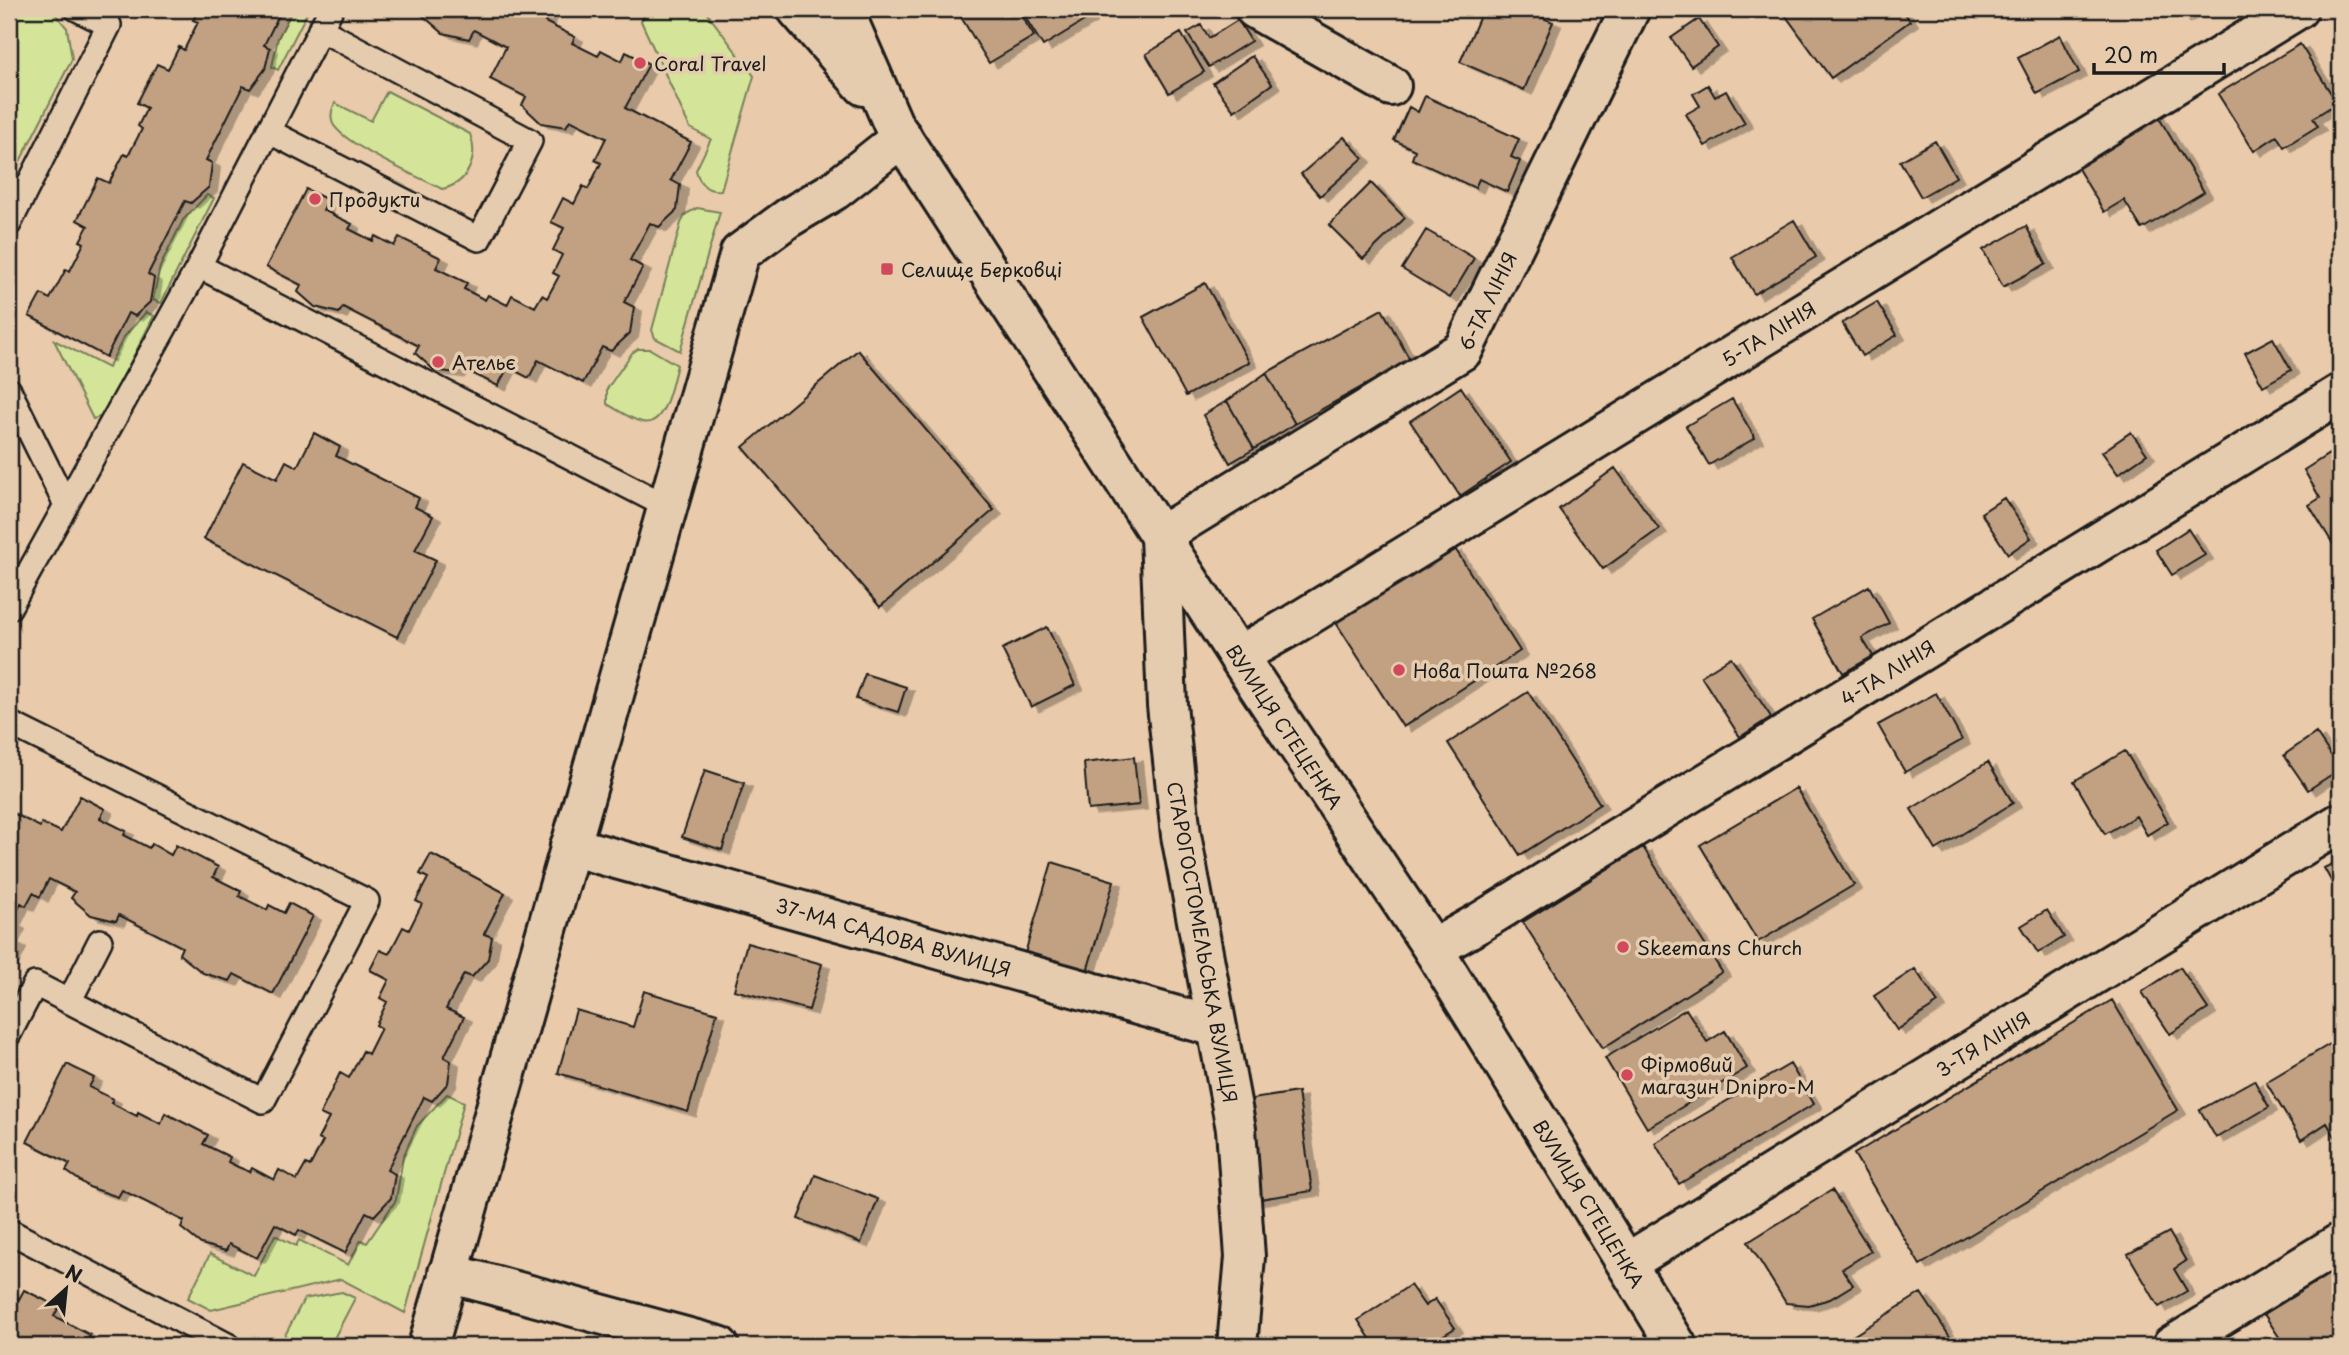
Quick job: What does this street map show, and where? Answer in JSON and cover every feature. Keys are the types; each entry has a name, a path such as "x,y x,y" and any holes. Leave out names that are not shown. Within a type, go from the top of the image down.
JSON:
{"street":[{"name":"ВУЛИЦЯ СТЕЦЕНКА","path":"797,9 894,124 1238,656 1433,949 1677,1346"},
{"name":"ВУЛИЦЯ СТЕЦЕНКА","path":"843,9 894,124"},
{"path":"1255,9 1391,86"},
{"name":"6-ТА ЛІНІЯ","path":"1160,536 1463,350 1630,9"},
{"name":"5-ТА ЛІНІЯ","path":"1238,656 2298,9"},
{"path":"428,1346 740,253 788,218 835,190 894,124"},
{"name":"4-ТА ЛІНІЯ","path":"1433,949 2340,394"},
{"name":"СТАРОГОСТОМЕЛЬСЬКА ВУЛИЦЯ","path":"1160,536 1167,705 1181,835 1236,1129 1245,1257 1237,1346"},
{"name":"3-ТЯ ЛІНІЯ","path":"1627,1263 2340,823"},
{"name":"37-МА САДОВА ВУЛИЦЯ","path":"570,846 1216,1027"},
{"path":"2172,1346 2340,1243"},
{"path":"448,1273 719,1346"}],"lane":[{"path":"9,224 108,25 77,9"},
{"path":"9,608 199,266 268,131 326,19 530,141 479,239 268,131"},
{"path":"199,266 668,507"},
{"path":"9,390 66,505"},
{"path":"9,723 368,901 262,1101 35,984 9,1034"},
{"path":"69,1002 100,941"},
{"path":"9,1231 229,1346"}],"green space":[{"path":"9,9 51,9 67,28 72,59 9,183"},
{"path":"293,9 309,9 278,70 272,67 278,38"},
{"path":"648,9 704,9 754,76 721,190 708,188 697,175 696,170 711,139 690,128 641,21"},
{"path":"387,91 470,134 472,160 459,182 442,189 367,151 340,133 333,124 335,103 371,121"},
{"path":"207,195 214,198 161,303 153,300 160,267 183,220"},
{"path":"697,208 720,212 680,351 655,338 652,330 681,223 686,214"},
{"path":"146,312 154,316 103,416 93,419 54,340 108,368 124,337"},
{"path":"638,349 650,349 677,365 667,402 657,418 650,422 633,419 607,404 607,389 632,353"},
{"path":"447,1094 464,1102 405,1313 341,1279 211,1310 188,1298 210,1254 254,1276 275,1235 296,1246 299,1240 348,1265 361,1240 367,1243 396,1200 403,1157 417,1126"},
{"path":"342,1292 355,1298 330,1346 291,1346 282,1341 304,1299"}],"building":[{"path":"199,9 282,9 264,45 270,48 265,69 250,89 243,86 206,160 212,163 209,187 191,203 185,201 148,274 154,278 150,302 135,316 128,313 106,357 29,316 41,294 50,299 66,269 70,271 84,243 80,241 88,226 77,220 98,178 109,183 124,154 128,156 142,129 138,126 147,108 137,103 157,64 168,69 179,47 184,50 198,22 193,20"},
{"path":"424,9 542,9 550,13 545,22 575,37 572,43 598,56 601,50 622,61 626,52 649,64 625,108 691,142 671,180 680,185 677,210 659,227 650,223 630,260 643,267 624,302 634,307 630,333 611,351 602,347 583,383 538,360 529,378 508,367 498,386 460,367 456,373 434,370 415,353 419,346 343,307 339,313 315,307 298,292 301,285 266,267 306,189 328,200 323,210 352,224 349,229 373,241 375,236 394,246 399,237 441,258 436,268 467,283 464,289 485,300 488,295 507,305 512,295 535,307 542,295 547,298 559,276 553,273 562,255 553,250 564,228 551,222 563,198 574,204 583,186 588,189 601,163 595,160 606,138 570,120 566,127 541,123 522,105 526,97 490,79 506,47 474,30 469,39 443,33 421,14"},
{"path":"956,9 1017,9 1034,36 989,63"},
{"path":"1020,9 1084,9 1089,18 1043,46"},
{"path":"1483,9 1521,9 1553,22 1524,90 1460,62"},
{"path":"1788,9 1902,9 1910,21 1831,78 1783,12"},
{"path":"2177,9 2198,9 2182,18"},
{"path":"1699,19 1718,47 1691,66 1671,38"},
{"path":"1238,20 1251,41 1209,67 1187,33 1201,25 1209,38"},
{"path":"1181,33 1204,72 1169,93 1146,54"},
{"path":"2060,35 2079,72 2037,94 2018,58"},
{"path":"2300,44 2337,103 2313,118 2318,126 2284,147 2277,136 2254,151 2218,94"},
{"path":"1252,56 1272,84 1234,111 1213,83"},
{"path":"1708,85 1715,97 1726,91 1745,123 1705,146 1686,114 1700,106 1693,94"},
{"path":"1425,96 1519,139 1511,157 1520,161 1507,192 1479,179 1475,188 1412,159 1415,150 1394,140 1409,107 1418,112"},
{"path":"2156,113 2204,192 2142,229 2124,200 2104,212 2074,162"},
{"path":"1344,137 1363,158 1320,196 1301,174"},
{"path":"1935,141 1956,177 1921,197 1900,161"},
{"path":"1371,183 1405,218 1363,259 1329,225"},
{"path":"1794,220 1816,257 1754,294 1732,257"},
{"path":"2026,226 2046,264 2003,287 1983,250"},
{"path":"1426,230 1474,258 1450,298 1402,269"},
{"path":"1205,283 1249,362 1186,396 1143,317"},
{"path":"1877,302 1897,335 1862,356 1842,323"},
{"path":"1382,309 1410,360 1295,424 1266,373"},
{"path":"2273,338 2291,370 2263,386 2245,353"},
{"path":"858,350 994,510 880,607 743,447"},
{"path":"1266,373 1295,424 1254,449 1227,401"},
{"path":"1461,387 1511,462 1460,496 1410,421"},
{"path":"1732,399 1755,438 1709,465 1686,426"},
{"path":"1227,401 1254,449 1230,463 1203,415"},
{"path":"2131,432 2147,454 2118,474 2102,452"},
{"path":"314,433 340,447 336,456 419,498 415,507 433,516 415,550 436,560 397,637 204,539 243,462 277,479 286,461 297,467"},
{"path":"2329,454 2340,473 2340,540 2333,544 2309,505 2320,498 2304,470"},
{"path":"1615,468 1659,529 1603,569 1559,509"},
{"path":"2004,498 2031,538 2008,554 1981,513"},
{"path":"2188,529 2205,555 2172,575 2156,550"},
{"path":"1454,547 1520,651 1403,727 1335,621"},
{"path":"1869,586 1889,623 1862,638 1873,656 1843,673 1812,619"},
{"path":"1047,627 1075,685 1031,707 1002,649"},
{"path":"1731,657 1771,717 1740,737 1701,676"},
{"path":"865,674 906,687 898,712 856,699"},
{"path":"1528,692 1600,804 1520,855 1448,743"},
{"path":"1936,693 1962,740 1905,772 1878,725"},
{"path":"2316,733 2340,769 2308,790 2284,755"},
{"path":"2125,751 2168,822 2147,835 2136,816 2105,834 2074,781"},
{"path":"1134,757 1139,805 1088,810 1084,763"},
{"path":"1988,762 2013,803 1936,850 1911,809"},
{"path":"705,770 744,783 722,850 682,837"},
{"path":"1796,788 1854,885 1758,942 1700,845"},
{"path":"80,796 105,809 100,818 126,831 124,835 149,848 152,844 171,855 176,845 218,867 213,877 241,891 239,896 267,910 269,905 284,913 289,903 313,916 273,994 234,974 230,981 203,973 179,954 182,947 119,915 116,921 91,915 71,898 75,892 49,879 40,897 33,893 26,906 21,903 12,922 17,925 9,940 9,811 40,827 42,823 61,832"},
{"name":"Skeemans Church","path":"1643,847 1722,972 1603,1048 1523,922"},
{"path":"431,854 505,893 484,934 492,937 488,959 472,977 464,974 446,1009 464,1017 444,1057 451,1061 448,1083 432,1101 424,1097 387,1170 395,1174 391,1198 374,1216 366,1212 345,1253 299,1230 296,1235 275,1224 257,1258 229,1244 226,1251 201,1244 181,1228 184,1221 122,1190 118,1197 89,1187 66,1171 70,1164 27,1142 67,1064 94,1078 89,1087 113,1099 111,1103 137,1116 138,1112 161,1124 165,1113 208,1135 203,1144 230,1157 228,1162 250,1172 252,1168 274,1180 279,1170 297,1180 306,1164 310,1166 323,1141 318,1139 329,1118 320,1114 340,1073 349,1078 363,1051 368,1054 381,1028 376,1025 387,1002 380,998 389,980 370,970 380,950 389,954 403,927 409,930 422,904 416,901 428,878 420,874"},
{"path":"2340,860 2340,897 2324,868"},
{"path":"1052,862 1114,881 1085,978 1023,960"},
{"path":"2047,910 2064,937 2038,953 2021,926"},
{"path":"9,940 18,944 9,962"},
{"path":"747,943 822,964 809,1010 734,990"},
{"path":"2180,967 2208,1009 2170,1034 2142,992"},
{"path":"1915,969 1938,1003 1897,1030 1874,996"},
{"path":"644,991 717,1013 688,1112 558,1073 576,1010 633,1027"},
{"path":"2112,1000 2178,1110 1920,1265 1854,1154"},
{"path":"1686,1009 1707,1042 1725,1031 1747,1068 1647,1128 1605,1058"},
{"path":"2335,1041 2340,1049 2340,1138 2337,1140 2327,1123 2301,1140 2266,1082"},
{"path":"1790,1064 1814,1104 1679,1184 1655,1143"},
{"path":"2254,1080 2269,1107 2216,1138 2200,1110"},
{"path":"1298,1092 1312,1191 1253,1200 1239,1101"},
{"path":"815,1175 878,1199 861,1243 798,1219"},
{"path":"1832,1190 1871,1251 1842,1269 1853,1285 1830,1299 1809,1305 1786,1303 1748,1242"},
{"path":"2169,1232 2186,1261 2174,1269 2187,1291 2159,1307 2128,1254"},
{"path":"2340,1266 2340,1346 2285,1346 2264,1314"},
{"path":"1410,1285 1425,1306 1435,1299 1455,1328 1439,1338 1445,1346 1375,1346 1358,1320"},
{"path":"24,1290 59,1307 54,1316 106,1346 9,1346 9,1293 19,1299"},
{"path":"1921,1293 1956,1346 1837,1346"}],"place":[{"name":"Coral Travel","path":"640,63"},
{"name":"Продукти","path":"315,199"},
{"name":"Селище Берковці","path":"887,269"},
{"name":"Ательє","path":"438,362"},
{"name":"Нова Пошта №268","path":"1399,670"},
{"name":"Skeemans Church","path":"1623,947"},
{"name":"Фірмовий магазин Dnipro-M","path":"1627,1075"}]}
